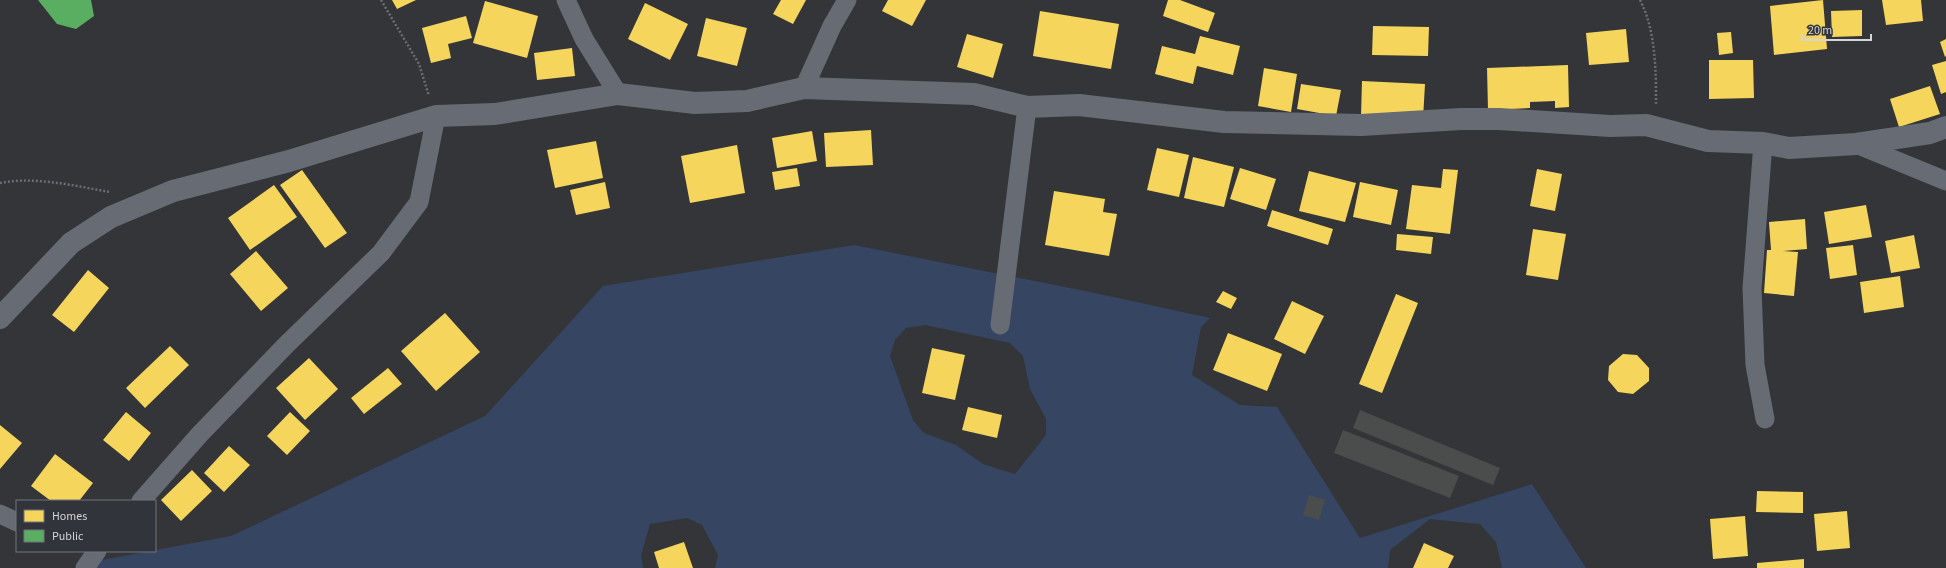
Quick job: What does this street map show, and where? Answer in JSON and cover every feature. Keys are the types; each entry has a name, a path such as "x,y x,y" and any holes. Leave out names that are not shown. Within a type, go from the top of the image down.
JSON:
{"street":[{"path":"566,0 584,39 618,94"},
{"path":"804,88 832,26 847,0"},
{"path":"0,318 71,244 110,217 173,191 290,161 436,116 495,114 618,94 695,103 747,101 804,88 974,94 1027,107 1079,105 1224,122 1361,125 1461,119 1499,119 1610,126 1646,125 1708,141 1763,143 1789,148 1856,144 1930,133 1946,127"},
{"path":"1000,325 1027,107"},
{"path":"142,500 200,434 287,344 380,253 419,202 436,116"},
{"path":"1763,143 1752,288 1755,365 1765,419"},
{"path":"1856,144 1946,180"},
{"path":"0,514 16,522"}],"path":[{"path":"381,0 419,64 436,116"},
{"path":"1640,0 1647,12 1656,68 1656,124 1646,125"},
{"path":"0,183 12,181 38,181 114,192"}],"shaded area":[{"path":"854,245 1095,293 1210,318 1201,327 1192,375 1240,405 1277,407 1360,538 1532,484 1586,568 1502,568 1496,542 1480,524 1430,519 1390,550 1388,568 715,568 718,555 702,525 687,518 650,524 641,556 643,568 91,568 96,561 145,552 156,552 156,550 231,536 485,416 603,286","holes":["925,325 1010,343 1023,356 1030,389 1046,419 1046,435 1015,474 983,464 956,445 924,433 913,420 890,356 895,340 906,328"]}],"building: Homes":[{"path":"392,0 416,0 397,9"},
{"path":"781,0 806,0 793,24 773,14"},
{"path":"888,0 926,0 912,26 882,11"},
{"path":"1168,0 1180,0 1215,13 1208,32 1163,16"},
{"path":"1823,0 1827,49 1774,55 1770,6"},
{"path":"1882,0 1921,0 1923,21 1886,25"},
{"path":"485,1 538,16 527,58 473,43"},
{"path":"645,3 688,24 670,60 628,39"},
{"path":"1862,10 1862,36 1832,37 1831,11"},
{"path":"1040,11 1119,24 1111,69 1033,56"},
{"path":"466,16 472,38 448,44 451,58 431,63 422,28"},
{"path":"706,18 747,28 737,66 697,56"},
{"path":"1373,26 1429,27 1428,56 1372,55"},
{"path":"1626,29 1629,62 1589,65 1586,33"},
{"path":"1731,32 1733,53 1719,55 1717,33"},
{"path":"967,34 1003,44 993,78 957,67"},
{"path":"1200,36 1240,46 1233,75 1197,66 1193,84 1155,74 1162,46 1195,54"},
{"path":"1946,39 1946,56 1945,57 1940,42"},
{"path":"572,48 575,76 537,80 534,53"},
{"path":"1709,60 1753,60 1754,98 1709,99"},
{"path":"1946,61 1946,92 1941,94 1932,65"},
{"path":"1568,65 1569,107 1555,108 1555,101 1530,102 1530,108 1488,110 1487,68"},
{"path":"1264,68 1297,74 1291,112 1258,106"},
{"path":"1362,81 1425,84 1423,119 1361,116"},
{"path":"1301,84 1341,90 1336,116 1297,109"},
{"path":"1930,86 1940,114 1899,127 1890,99"},
{"path":"871,130 873,165 826,167 824,133"},
{"path":"812,131 817,161 777,168 772,138"},
{"path":"596,141 603,178 555,188 547,150"},
{"path":"737,145 745,193 690,203 681,156"},
{"path":"1157,148 1189,155 1179,197 1147,190"},
{"path":"1193,157 1234,167 1224,207 1184,198"},
{"path":"797,168 800,186 775,190 772,172"},
{"path":"1240,168 1276,179 1266,210 1230,199"},
{"path":"1443,169 1458,170 1450,234 1406,229 1412,185 1441,188"},
{"path":"1537,169 1562,174 1555,211 1530,206"},
{"path":"302,170 347,233 325,248 280,185"},
{"path":"1309,171 1356,183 1345,222 1299,211"},
{"path":"605,182 610,208 576,215 570,190"},
{"path":"1360,182 1398,190 1391,225 1353,217"},
{"path":"274,185 297,217 250,250 228,218"},
{"path":"1054,191 1105,199 1103,212 1117,214 1109,256 1045,245"},
{"path":"1866,205 1872,237 1829,244 1824,212"},
{"path":"1272,210 1333,229 1328,245 1267,226"},
{"path":"1805,219 1807,249 1783,251 1798,252 1794,296 1764,293 1767,250 1771,250 1769,222"},
{"path":"1533,229 1566,234 1558,280 1526,275"},
{"path":"1397,234 1433,237 1431,254 1396,250"},
{"path":"1914,235 1920,268 1891,273 1885,241"},
{"path":"1853,245 1857,275 1830,279 1826,248"},
{"path":"256,251 288,288 261,311 230,274"},
{"path":"88,270 109,288 74,332 52,315"},
{"path":"1900,276 1904,307 1864,313 1860,282"},
{"path":"1223,291 1237,298 1231,309 1216,302"},
{"path":"1396,294 1418,303 1382,393 1359,384"},
{"path":"1292,301 1324,316 1305,354 1274,339"},
{"path":"445,313 480,352 436,391 401,351"},
{"path":"1228,333 1282,354 1267,391 1213,370"},
{"path":"170,346 189,365 145,408 126,388"},
{"path":"932,348 965,355 955,400 922,393"},
{"path":"1623,354 1637,355 1649,368 1649,381 1633,394 1618,392 1608,380 1609,366"},
{"path":"309,358 338,389 305,420 276,388"},
{"path":"388,368 402,384 364,414 351,398"},
{"path":"968,407 1002,415 997,438 962,430"},
{"path":"126,412 151,433 129,461 103,440"},
{"path":"290,412 310,431 287,455 267,436"},
{"path":"0,425 22,443 0,469"},
{"path":"229,446 250,465 224,492 204,473"},
{"path":"55,454 93,483 80,500 50,500 31,486"},
{"path":"192,470 212,491 181,521 161,500"},
{"path":"1757,491 1803,492 1803,513 1756,512"},
{"path":"1847,511 1850,548 1817,551 1814,514"},
{"path":"1745,516 1748,556 1713,559 1710,519"},
{"path":"684,542 693,568 659,568 654,552"},
{"path":"1424,543 1454,556 1448,568 1413,568"},
{"path":"1804,559 1804,568 1757,568 1757,563"}],"building: Public":[{"path":"38,0 91,0 94,16 76,29 57,24"}],"building: Other":[{"path":"1360,410 1500,468 1493,485 1353,428"},
{"path":"1343,430 1459,476 1450,498 1334,453"},
{"path":"1309,495 1325,500 1319,520 1303,515"}]}
